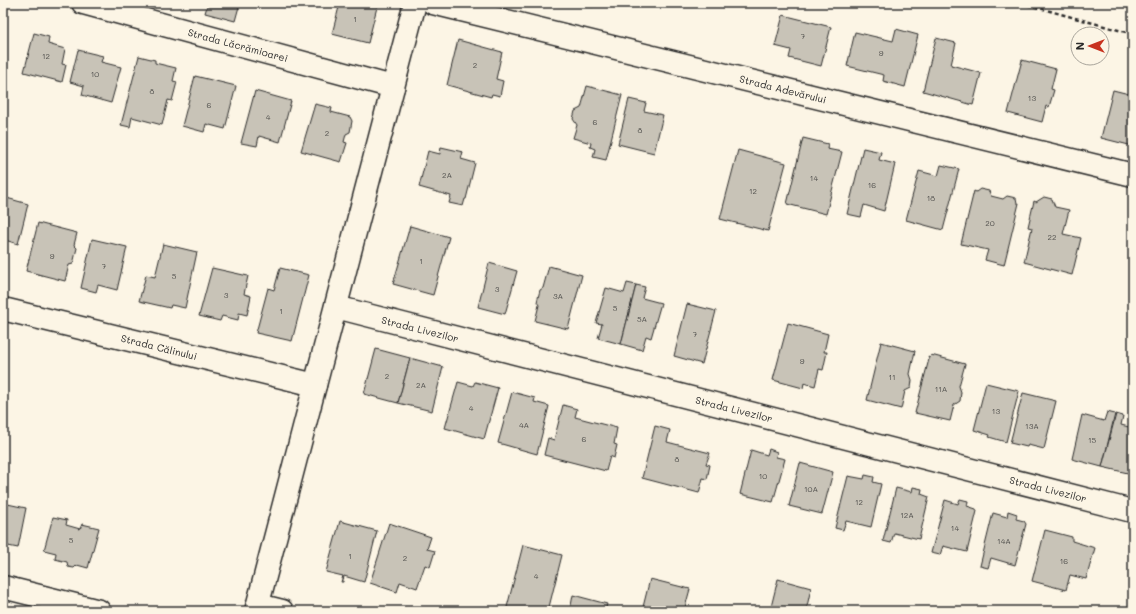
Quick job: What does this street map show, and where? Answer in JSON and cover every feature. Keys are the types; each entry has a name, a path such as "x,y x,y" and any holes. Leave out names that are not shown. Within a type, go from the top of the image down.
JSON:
{"street":[{"name":"Strada Lăcrămioarei","path":"83,3 393,87"},
{"path":"282,611 257,608 414,3"},
{"name":"Strada Adevărului","path":"433,3 1133,175"},
{"name":"Strada Livezilor","path":"336,307 1132,511"},
{"name":"Strada Călinului","path":"3,309 315,385"},
{"path":"3,587 99,611"}],"path":[{"path":"1021,3 1133,34"}],"building":[{"path":"208,3 240,3 235,21 205,13"},
{"path":"340,3 378,3 368,43 332,34"},
{"path":"577,3 594,3 593,7"},
{"path":"783,15 831,27 821,66 789,58 791,50 775,46"},
{"path":"896,29 918,35 905,87 883,81 884,75 847,66 855,32 893,41"},
{"path":"34,33 49,37 48,44 65,49 62,64 66,65 62,82 24,72"},
{"path":"936,38 956,43 951,65 981,73 973,105 923,91"},
{"path":"458,40 502,52 496,79 503,81 500,96 492,94 491,97 447,85"},
{"path":"78,50 103,56 101,62 121,67 111,103 82,95 84,86 70,82"},
{"path":"139,56 155,60 155,63 176,68 173,81 177,82 172,101 168,100 162,125 132,117 130,127 121,125"},
{"path":"1022,60 1056,69 1051,89 1054,90 1049,107 1046,106 1042,122 1008,113"},
{"path":"195,76 236,86 225,129 206,124 204,132 182,126"},
{"path":"587,86 622,95 606,160 593,157 595,149 590,147 591,143 573,138 577,125 573,119 575,111 581,108"},
{"path":"1113,90 1133,95 1133,146 1101,138"},
{"path":"255,91 291,101 280,142 259,136 257,146 241,143"},
{"path":"629,99 646,103 644,111 663,115 654,153 618,144"},
{"path":"315,104 332,108 331,112 350,117 352,121 350,132 346,134 344,142 347,143 341,162 301,151"},
{"path":"803,138 828,144 827,149 842,152 826,214 787,204"},
{"path":"441,147 463,152 461,159 475,163 463,206 449,203 451,196 419,187 428,151 440,154"},
{"path":"863,148 881,152 879,160 895,164 884,211 864,205 861,217 847,214"},
{"path":"738,150 786,163 768,231 720,219"},
{"path":"941,165 959,169 943,230 906,220 919,171 938,176"},
{"path":"980,189 989,191 991,196 1003,199 1007,196 1016,198 1017,203 1019,203 1004,265 985,260 988,250 961,244 974,191 976,192"},
{"path":"3,197 28,204 18,244 5,240 3,247"},
{"path":"1044,197 1052,199 1055,207 1069,210 1063,234 1081,238 1072,275 1024,262 1032,228 1028,227 1034,201 1036,202"},
{"path":"38,223 77,233 74,245 77,248 73,264 69,265 65,281 26,271"},
{"path":"410,226 449,237 433,295 393,284"},
{"path":"92,239 127,247 117,290 98,285 96,292 81,288"},
{"path":"163,244 197,252 185,308 171,305 170,308 139,301 146,275 155,277"},
{"path":"489,263 517,271 505,314 478,307"},
{"path":"549,266 582,275 568,329 535,321 539,305 537,302 540,290 543,288"},
{"path":"212,268 248,276 244,294 251,296 247,315 239,313 238,320 222,316 220,321 199,316"},
{"path":"280,268 309,275 292,341 256,333 268,288 274,290"},
{"path":"627,283 636,285 621,344 598,338 602,324 596,323 606,288 624,293"},
{"path":"636,285 645,287 642,298 661,303 651,338 646,336 642,350 621,344"},
{"path":"687,304 716,311 702,364 674,356"},
{"path":"788,323 828,334 824,352 827,352 823,370 819,369 815,386 804,383 803,388 773,380"},
{"path":"881,342 915,351 910,374 912,380 911,388 905,391 901,409 867,400"},
{"path":"376,349 410,358 398,403 364,394"},
{"path":"931,355 965,364 959,386 961,392 960,401 954,405 950,421 915,413 929,359 928,357 930,358"},
{"path":"410,358 443,367 432,411 398,403"},
{"path":"458,382 473,386 475,382 498,388 484,439 445,428"},
{"path":"986,383 1019,391 1006,442 989,437 990,435 974,430"},
{"path":"512,392 535,398 534,402 549,406 537,454 498,443"},
{"path":"1023,393 1056,401 1044,449 1010,443"},
{"path":"563,405 577,409 575,417 617,428 614,444 617,445 614,458 610,456 606,471 544,455 548,438 554,440"},
{"path":"1107,412 1115,414 1102,467 1072,459 1082,415 1104,421"},
{"path":"1116,414 1123,416 1121,425 1133,428 1132,474 1102,467"},
{"path":"655,426 670,430 667,442 710,453 706,464 710,465 707,479 703,478 699,493 642,478"},
{"path":"769,449 777,452 776,457 785,459 773,502 740,494 751,450 767,455"},
{"path":"800,463 833,472 822,514 789,506"},
{"path":"865,475 874,477 873,482 881,484 871,527 846,521 843,530 835,528 848,476 864,479"},
{"path":"913,487 922,489 921,494 929,497 919,539 894,533 891,543 883,541 896,488 912,492"},
{"path":"960,499 968,501 967,506 976,509 977,511 967,552 943,546 940,555 931,553 945,500 958,504"},
{"path":"3,503 26,508 18,548 3,545"},
{"path":"1008,511 1017,514 1016,519 1024,521 1026,524 1015,565 991,558 988,568 980,566 993,513 1007,517"},
{"path":"53,517 67,520 66,525 80,529 82,524 99,528 88,568 77,565 74,568 68,567 67,562 55,559 56,553 44,550"},
{"path":"340,521 377,531 364,582 344,576 343,582 341,582 343,576 326,572"},
{"path":"389,523 431,537 427,549 435,551 430,567 425,565 417,588 400,582 397,592 370,583"},
{"path":"1045,530 1072,537 1072,541 1095,548 1086,579 1070,575 1066,590 1032,581"},
{"path":"523,545 562,555 548,611 506,611"},
{"path":"650,579 690,589 684,611 642,611"},
{"path":"778,579 811,588 806,611 770,611"},
{"path":"573,595 607,604 605,611 570,611"}]}
